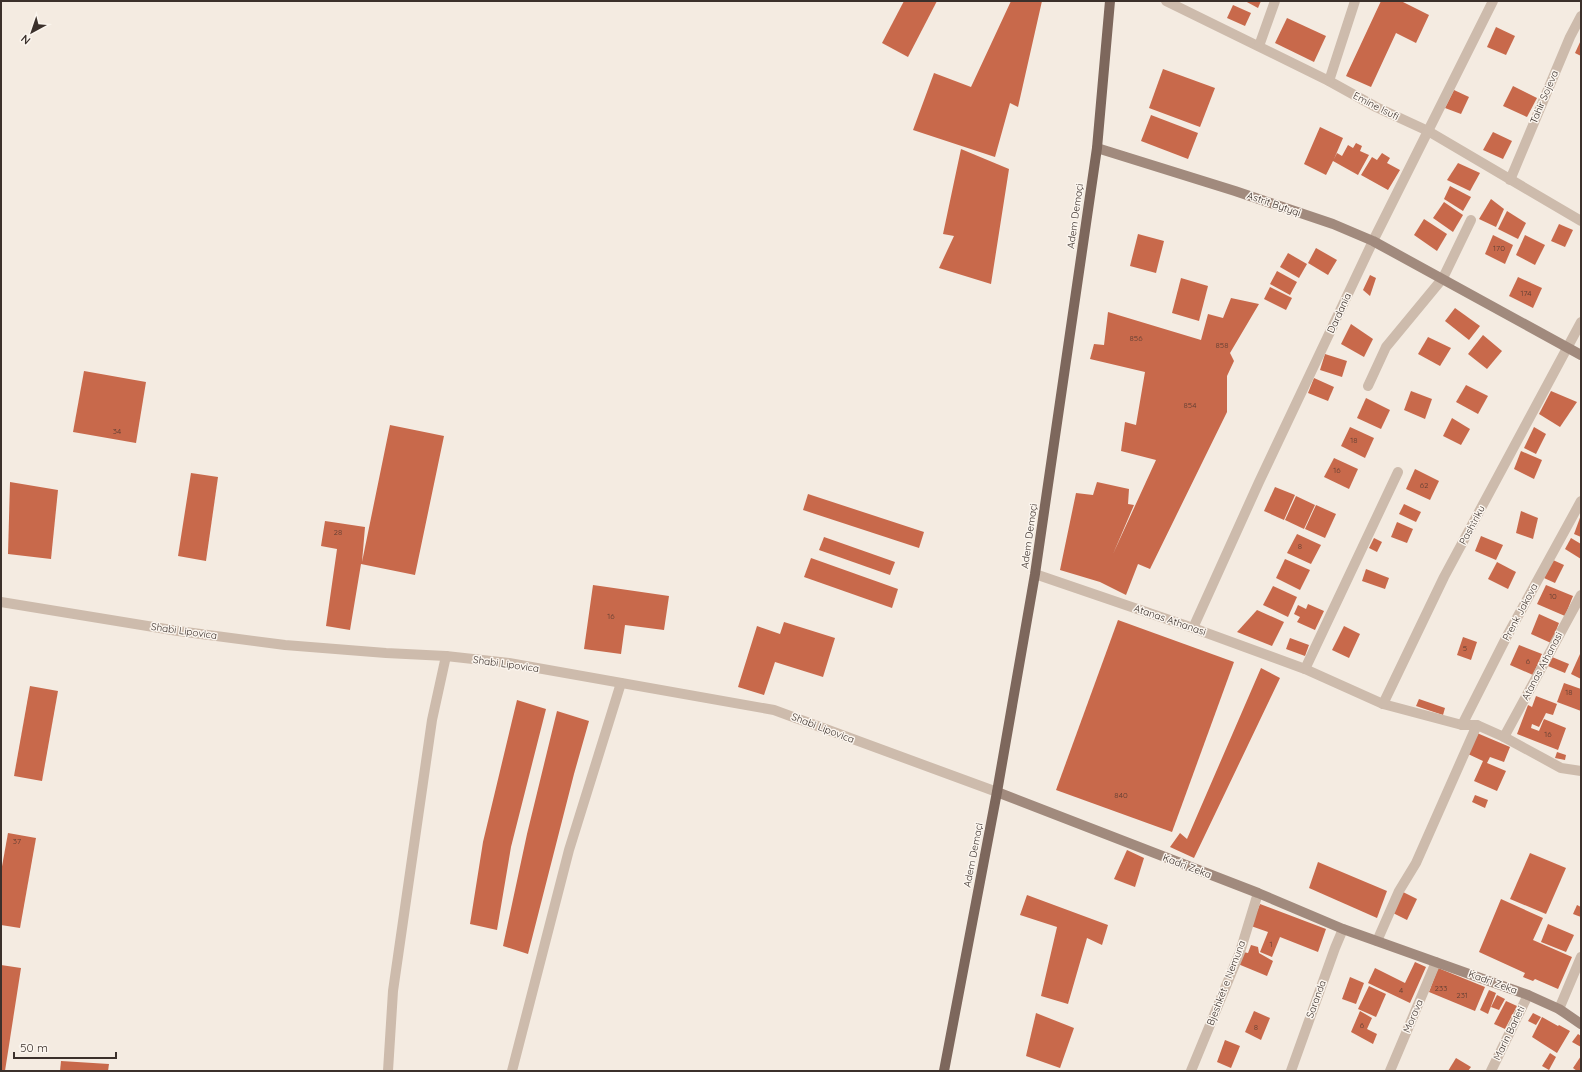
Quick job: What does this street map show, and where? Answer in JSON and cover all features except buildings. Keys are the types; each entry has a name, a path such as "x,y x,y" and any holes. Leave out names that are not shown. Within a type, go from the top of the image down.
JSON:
{"main road":[{"name":"Adem Demaçi","path":"944,1071 997,792 1035,574 1098,148 1110,1"}],"street":[{"name":"Emine Isufi","path":"1166,1 1329,81 1376,107 1428,131 1581,221"},
{"path":"1259,46 1275,1"},
{"path":"1329,81 1355,1"},
{"name":"Dardania","path":"1193,628 1259,482 1374,240 1493,1"},
{"name":"Tahir Sojeva","path":"1510,180 1570,37 1581,16"},
{"name":"Astrit Bytyqi","path":"1098,148 1236,191 1334,224 1374,240 1581,355"},
{"path":"1368,386 1386,347 1442,278 1471,220"},
{"name":"Pashtriku","path":"1382,704 1444,577 1581,322"},
{"path":"1305,669 1398,472"},
{"name":"Prenk Jakova","path":"1462,725 1507,636 1581,501"},
{"name":"Atanas Athanasi","path":"1035,574 1193,628 1305,669 1382,704 1462,725 1477,725 1504,737 1561,768 1581,771"},
{"name":"Atanas Athanasi","path":"1504,737 1581,595"},
{"name":"Shabi Lipovica","path":"1,602 178,631 285,645 446,656 509,663 774,710 997,792"},
{"path":"388,1071 393,991 432,720 446,656"},
{"path":"512,1071 569,850 621,683"},
{"path":"1378,941 1399,891 1416,863 1477,725"},
{"name":"Kadri Zeka","path":"997,792 1258,893 1343,929 1528,996 1559,1009 1581,1024"},
{"name":"Bjeshkët e Nemuna","path":"1191,1071 1240,952 1258,893"},
{"name":"Saranda","path":"1291,1071 1334,948 1343,929"},
{"path":"1559,1009 1581,957"},
{"name":"Morava","path":"1390,1071 1436,962"},
{"name":"Marin Barleti","path":"1491,1071 1528,996"}]}
